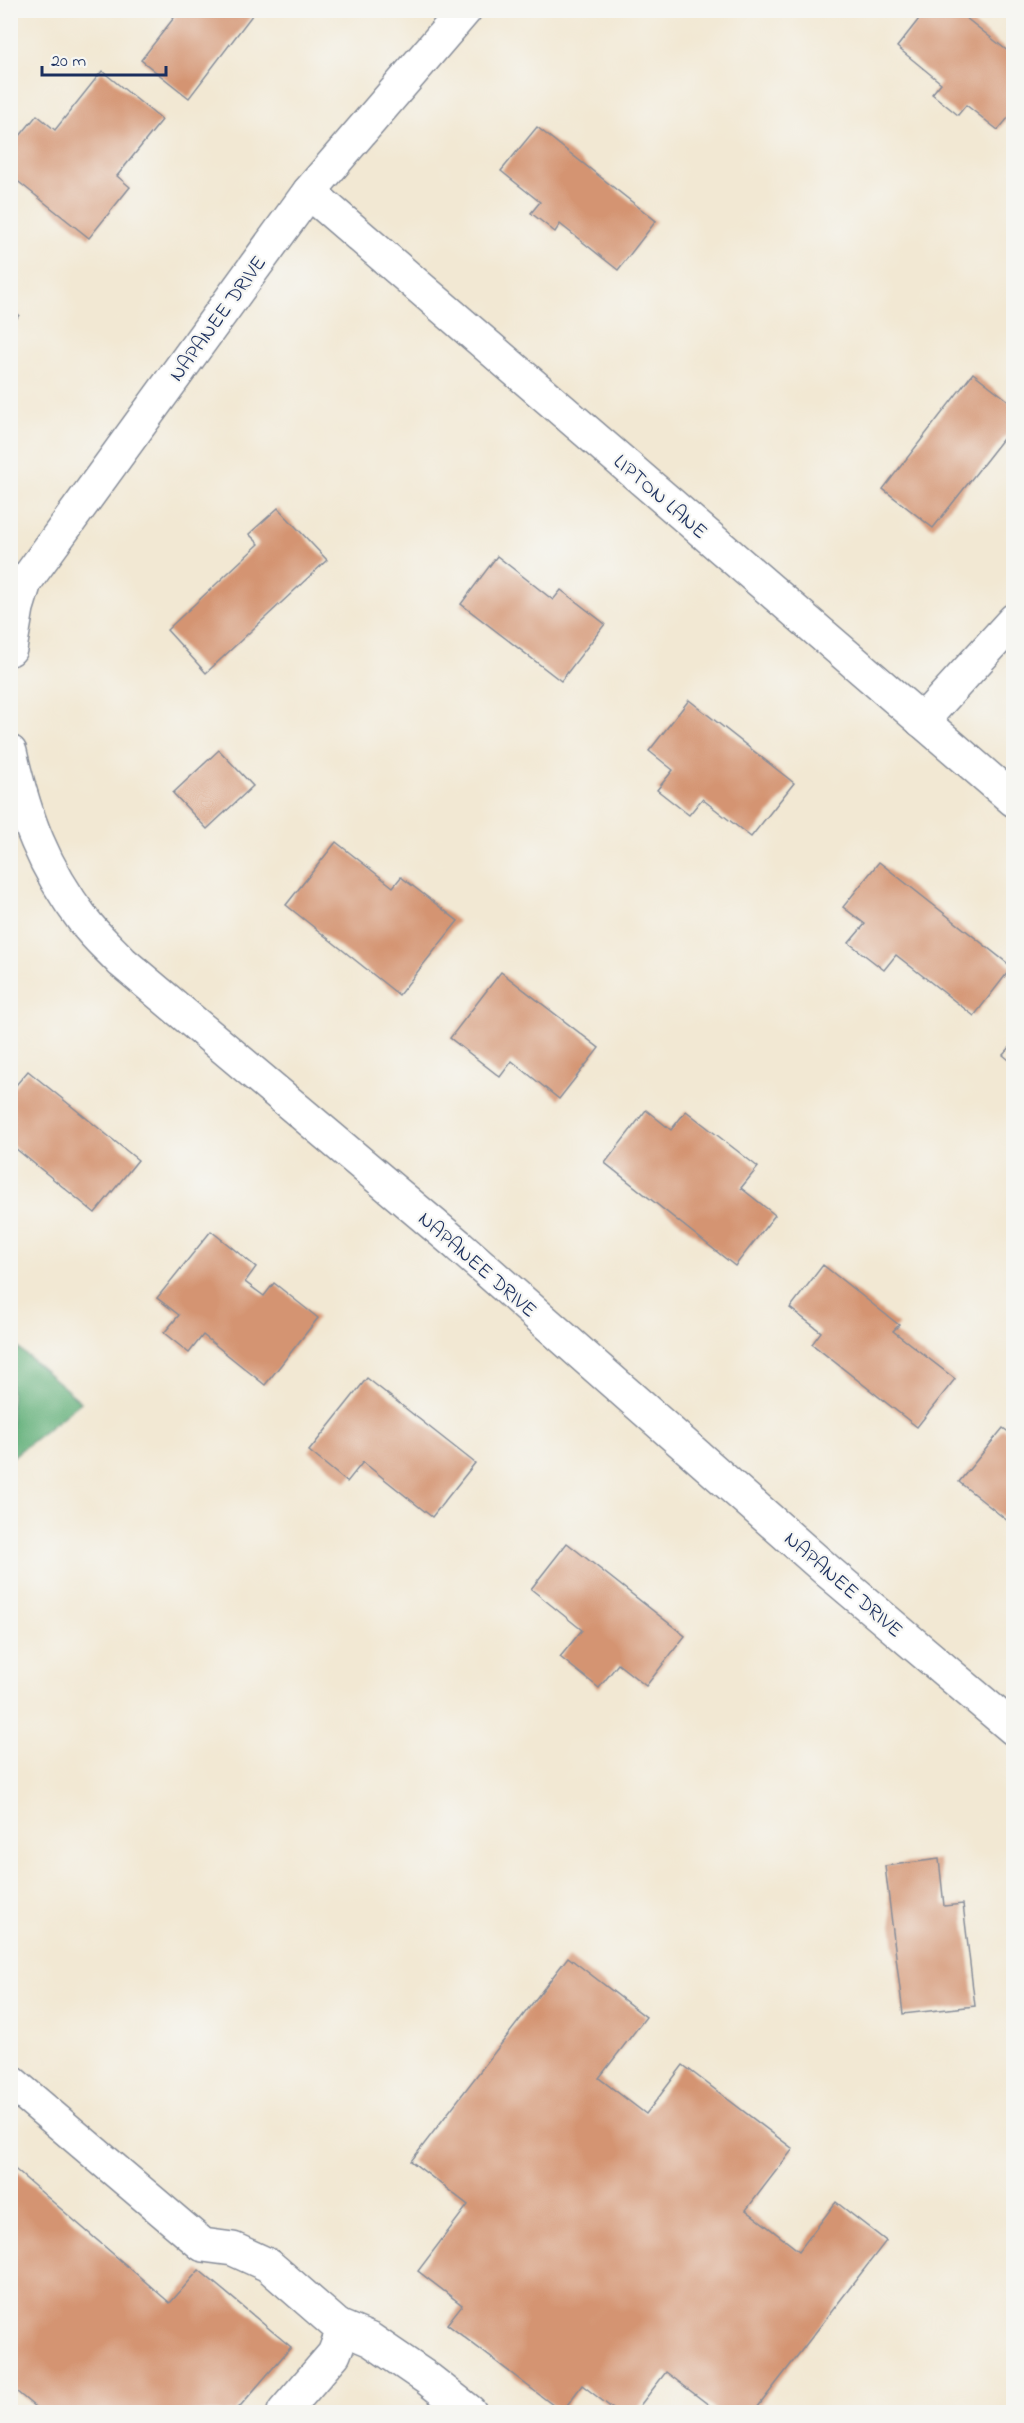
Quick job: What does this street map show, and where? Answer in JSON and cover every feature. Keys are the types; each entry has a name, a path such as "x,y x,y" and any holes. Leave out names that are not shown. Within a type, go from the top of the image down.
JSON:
{"street":[{"name":"NAPANEE DRIVE","path":"10,649 17,608 25,582 309,192 465,10"},
{"name":"LIPTON LANE","path":"309,192 1014,800"},
{"path":"922,721 1014,620"},
{"name":"NAPANEE DRIVE","path":"10,752 32,833 51,872 85,922 122,962 458,1245 830,1573 1014,1729"},
{"path":"10,2081 203,2245 233,2249 268,2265 338,2326 371,2340 428,2379 470,2412"},
{"path":"284,2412 334,2354 341,2336 338,2326"}],"green space":[{"path":"11,1342 81,1402 11,1458"}],"building":[{"path":"180,10 256,10 189,98 141,60"},
{"path":"926,10 956,10 1014,56 1014,111 998,130 966,105 958,115 932,94 941,83 897,47"},
{"path":"102,71 162,120 117,176 130,187 89,238 10,175 10,148 37,115 55,130"},
{"path":"537,127 656,221 618,270 560,224 555,232 531,213 540,202 501,171"},
{"path":"10,309 19,315 10,328"},
{"path":"973,373 1014,405 1014,425 933,528 883,489"},
{"path":"278,508 327,560 206,673 167,630 259,544 249,534"},
{"path":"497,556 553,600 561,590 605,624 561,681 461,604"},
{"path":"689,700 794,783 751,837 702,799 689,815 657,790 673,770 649,751"},
{"path":"219,750 253,786 207,829 173,793"},
{"path":"336,842 393,887 401,877 458,921 399,995 286,905"},
{"path":"879,862 1012,967 974,1016 896,955 884,970 849,943 865,924 843,907"},
{"path":"501,972 599,1048 559,1099 512,1061 500,1077 450,1038"},
{"path":"1014,1043 1014,1064 1003,1055"},
{"path":"28,1071 138,1160 95,1213 10,1144 10,1092"},
{"path":"646,1110 671,1130 686,1111 758,1167 741,1188 775,1215 735,1266 605,1163"},
{"path":"211,1231 256,1267 245,1282 264,1296 274,1283 318,1318 265,1385 203,1335 189,1353 164,1333 179,1315 157,1298"},
{"path":"823,1265 899,1325 893,1331 955,1379 917,1427 812,1344 821,1332 790,1308"},
{"path":"367,1378 475,1463 432,1517 363,1462 347,1482 309,1451"},
{"path":"1003,1428 1014,1436 1014,1526 959,1482"},
{"path":"567,1543 685,1636 646,1686 618,1664 599,1688 560,1657 582,1630 531,1589"},
{"path":"939,1859 944,1906 963,1904 975,2006 903,2014 885,1866"},
{"path":"568,1957 646,2017 599,2078 646,2114 683,2065 793,2149 746,2210 799,2251 836,2202 886,2241 754,2412 718,2412 666,2372 635,2412 617,2412 582,2385 562,2412 447,2324 462,2305 418,2271 468,2205 411,2161"},
{"path":"10,2165 170,2303 199,2270 291,2347 235,2412 41,2412 10,2386"}]}
